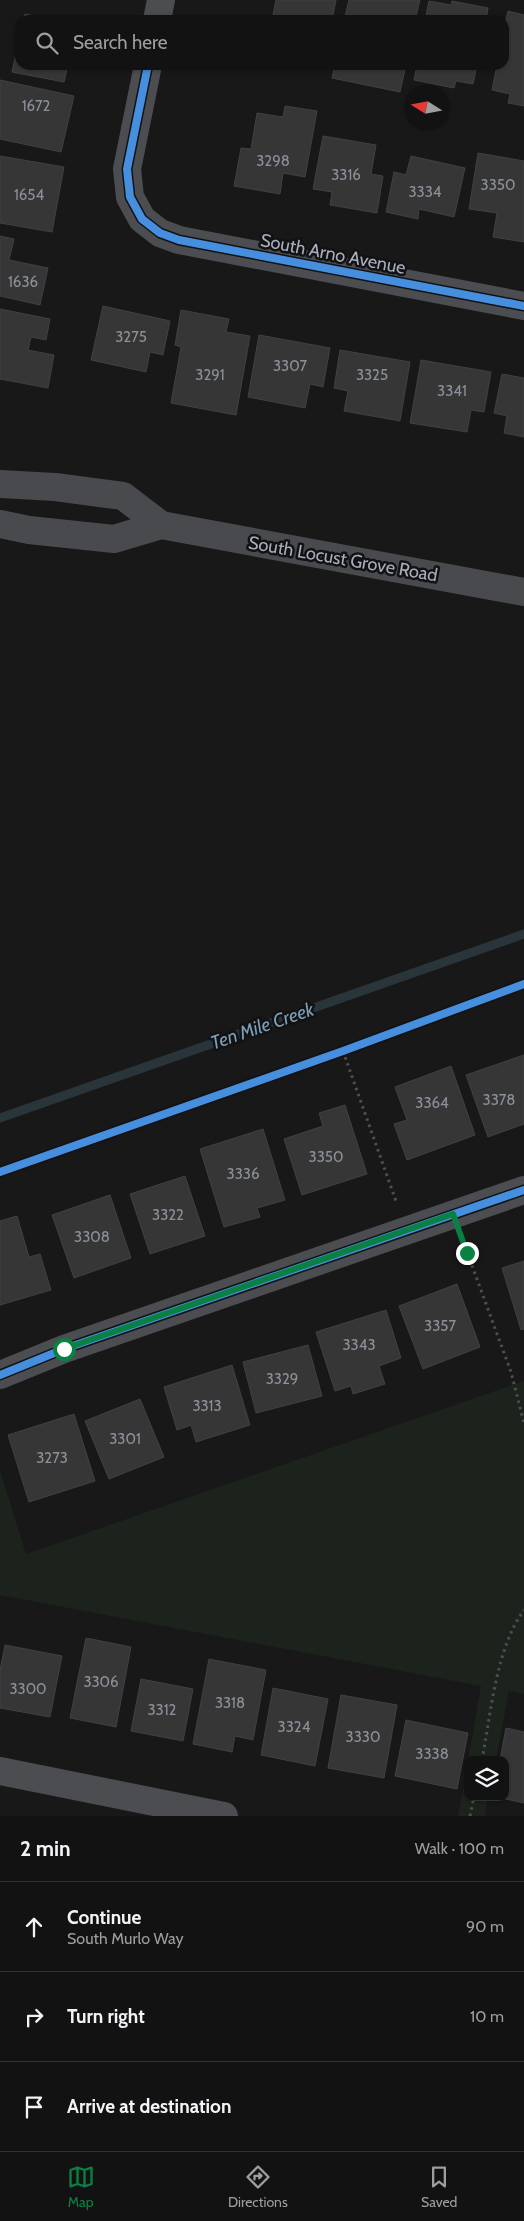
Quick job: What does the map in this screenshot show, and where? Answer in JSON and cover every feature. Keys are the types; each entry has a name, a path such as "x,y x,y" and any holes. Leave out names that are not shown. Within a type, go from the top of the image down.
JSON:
{"main road":[{"name":"South Locust Grove Road","path":"0,484 55,487 123,496 161,525 524,592"},
{"name":"South Locust Grove Road","path":"0,524 29,530 114,539 161,525"}],"street":[{"path":"158,15 161,0"},
{"name":"South Arno Avenue","path":"147,70 127,170 130,197 142,219 160,233 179,240 524,306"},
{"path":"0,1375 64,1349 524,1190"},
{"path":"0,1771 224,1816"}],"path":[{"path":"343,1051 397,1204"},
{"path":"453,1214 511,1372 524,1423"},
{"path":"483,1756 502,1657 509,1634 524,1610"},
{"path":"470,1816 473,1801"}],"shaded area":[{"path":"524,1381 524,1694 509,1691 497,1756 469,1756 481,1686 0,1595 0,1470 26,1554"},
{"path":"464,1784 464,1801 487,1801 485,1816 458,1816"}],"building":[{"path":"276,0 336,0 333,15 273,15"},
{"path":"349,0 420,0 416,15 345,15"},
{"path":"429,1 451,5 452,1 488,8 487,15 426,15"},
{"path":"508,11 524,15 524,106 508,103 510,94 492,90 496,70 509,70 509,15 507,15"},
{"path":"15,58 15,70 67,70 64,82 12,72"},
{"path":"334,70 405,70 400,92 332,78"},
{"path":"416,70 476,70 473,84 456,81 454,88 449,87 449,85 414,80"},
{"path":"0,80 74,96 61,152 0,139"},
{"path":"285,106 317,111 305,177 283,173 280,194 234,186 241,148 251,149 257,113 283,117"},
{"path":"323,136 376,145 371,174 383,176 377,213 330,205 332,192 313,189"},
{"path":"478,153 524,161 524,242 493,237 497,213 469,209"},
{"path":"0,156 64,167 52,232 0,223"},
{"path":"411,156 465,168 454,217 419,209 418,219 386,212 394,172 406,175"},
{"path":"0,236 14,239 9,260 48,268 40,305 0,296"},
{"path":"103,306 170,321 163,355 150,352 146,372 91,360"},
{"path":"0,309 50,319 46,340 31,337 28,350 54,355 48,388 0,379"},
{"path":"181,310 229,319 226,332 250,336 236,415 171,403 181,347 175,345"},
{"path":"259,335 330,348 323,387 310,384 305,408 248,397"},
{"path":"340,350 410,362 400,421 344,411 348,391 334,388"},
{"path":"421,360 491,372 484,412 471,410 467,432 410,423"},
{"path":"502,374 524,378 524,437 504,433 507,416 494,413"},
{"path":"524,1055 524,1124 488,1137 466,1075"},
{"path":"451,1066 475,1135 407,1160 394,1124 407,1120 395,1087"},
{"path":"345,1105 367,1174 302,1195 284,1139 323,1126 319,1113"},
{"path":"263,1129 285,1200 257,1208 260,1217 224,1227 200,1149"},
{"path":"185,1176 205,1236 150,1254 130,1194"},
{"path":"110,1195 131,1258 74,1278 52,1215"},
{"path":"17,1216 29,1257 40,1254 51,1290 0,1305 0,1221"},
{"path":"524,1261 524,1329 521,1330 502,1268"},
{"path":"457,1284 480,1347 423,1369 399,1306"},
{"path":"386,1310 401,1358 379,1366 385,1384 353,1394 351,1386 335,1391 316,1332"},
{"path":"308,1345 322,1396 256,1413 243,1362"},
{"path":"232,1365 250,1425 196,1442 191,1425 177,1430 164,1387"},
{"path":"140,1399 164,1457 109,1479 85,1421"},
{"path":"74,1414 95,1481 29,1502 8,1435"},
{"path":"86,1638 131,1647 116,1727 70,1718"},
{"path":"5,1645 62,1656 50,1717 0,1708 0,1670"},
{"path":"209,1659 266,1670 253,1740 235,1736 232,1752 193,1744"},
{"path":"141,1679 193,1689 183,1741 131,1731"},
{"path":"273,1688 328,1699 315,1766 261,1755"},
{"path":"341,1695 397,1705 384,1778 328,1768"},
{"path":"406,1720 468,1733 457,1789 395,1776"},
{"path":"506,1728 524,1732 524,1803 509,1800 509,1756 501,1756"}],"waterway":[{"name":"Ten Mile Creek","path":"0,1118 524,934"}],"cycle path":[{"path":"147,70 127,169 130,197 142,219 160,233 179,240 524,306"},
{"path":"0,1172 343,1051 524,984"},
{"path":"0,1375 64,1349 524,1190"}],"route":[{"path":"64,1349 453,1214 467,1253"}]}
